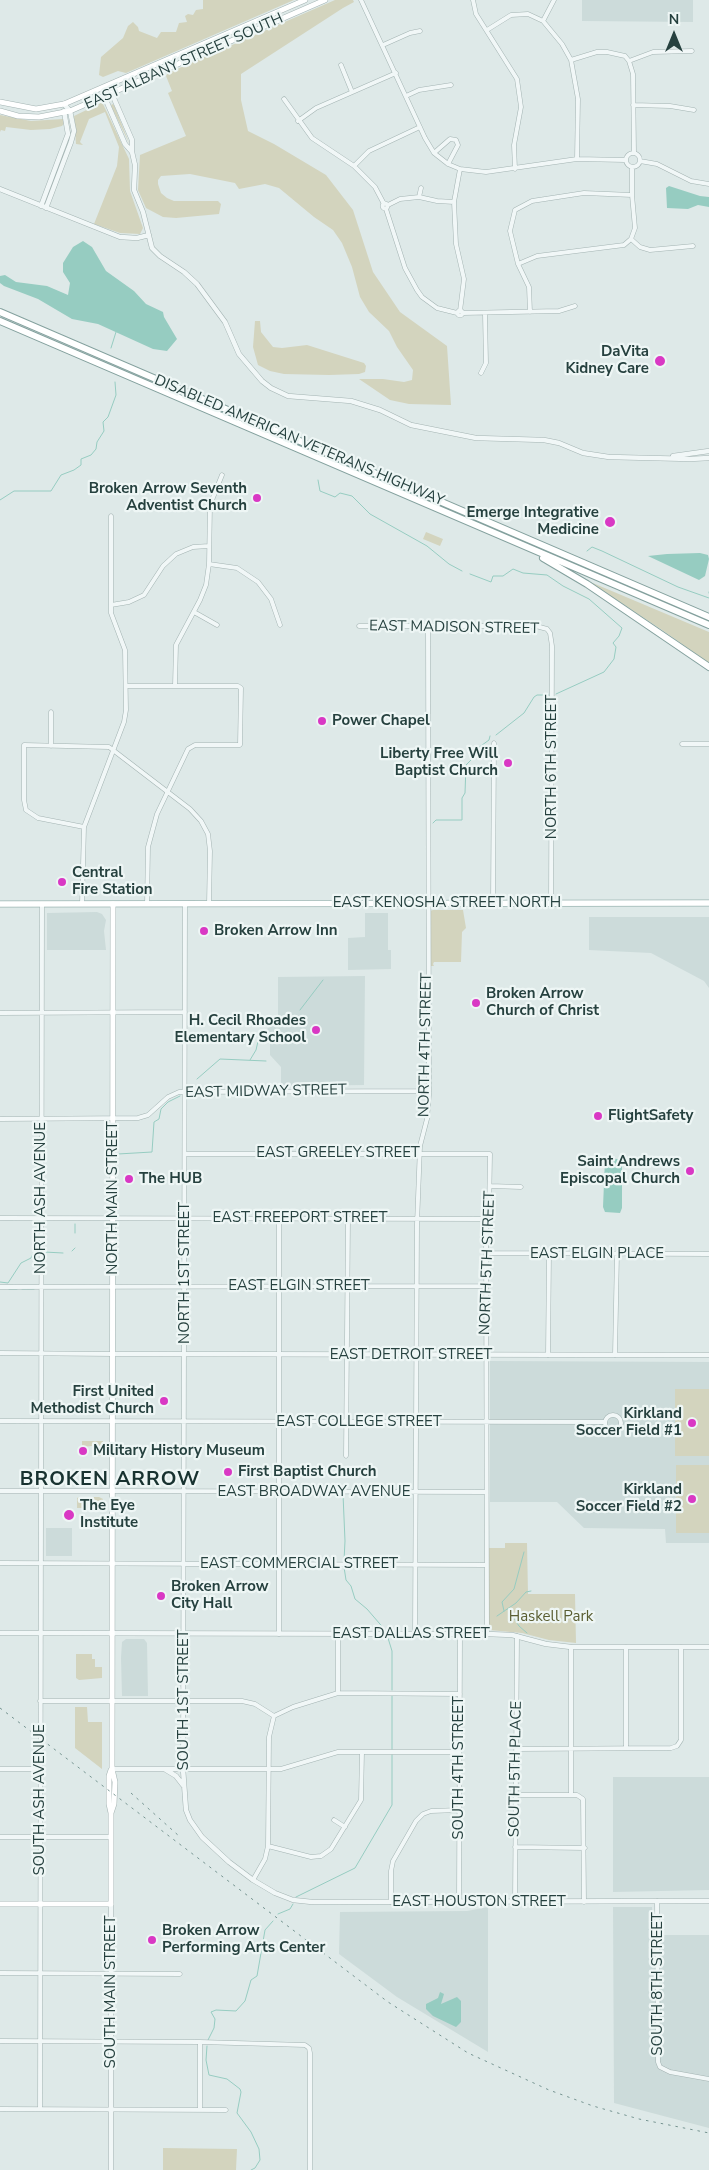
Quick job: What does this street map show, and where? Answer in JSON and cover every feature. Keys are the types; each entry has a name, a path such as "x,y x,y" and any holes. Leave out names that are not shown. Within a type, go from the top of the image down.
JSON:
{"highway":[{"path":"0,308 17,320"},
{"name":"DISABLED AMERICAN VETERANS HIGHWAY","path":"0,312 709,617"},
{"name":"DISABLED AMERICAN VETERANS HIGHWAY","path":"0,321 709,625"},
{"path":"525,546 587,584 709,667"}],"main road":[{"name":"EAST ALBANY STREET SOUTH","path":"0,102 36,109 64,104 105,88 305,0"},
{"name":"EAST ALBANY STREET SOUTH","path":"0,111 18,116 39,117 67,112 105,98 324,0"},
{"name":"EAST KENOSHA STREET NORTH","path":"150,904 709,903"},
{"path":"0,904 150,904"},
{"name":"NORTH MAIN STREET","path":"112,1492 113,904"},
{"name":"SOUTH MAIN STREET","path":"111,1904 111,1837 115,1782 112,1769 112,1492"},
{"path":"0,1904 111,1904"}],"street":[{"path":"361,0 420,127 434,153 448,164 460,169 486,172 576,159 626,160"},
{"path":"473,0 476,14 515,74 520,91 521,107 514,145 515,169"},
{"path":"544,21 554,0"},
{"path":"487,30 512,15 528,14 544,21 562,44 571,60 578,99 576,159"},
{"path":"383,45 410,33 420,31"},
{"path":"629,61 653,52 692,51"},
{"path":"571,60 597,52 607,52 625,56 629,61 632,67 634,153"},
{"path":"341,64 352,92"},
{"path":"298,120 316,108 396,73"},
{"path":"406,96 419,90 450,85"},
{"path":"105,88 112,94 132,140 135,165 134,190 156,252 190,278 225,322 239,354 256,375 271,388 288,396 351,400 380,410 412,425 476,438 544,440 559,443 583,453 609,457 709,458"},
{"path":"105,88 105,98 125,144 132,152"},
{"path":"284,99 312,138 332,149 354,166 375,187 386,206 405,268 422,297 437,308 485,314 559,311 575,306"},
{"path":"43,207 68,134 67,112 64,104"},
{"path":"633,106 670,106 694,110"},
{"path":"354,166 369,151 420,127"},
{"path":"434,153 450,140 456,140 458,145 448,164"},
{"path":"634,153 639,156 640,161 638,166 632,167 627,165 626,160 627,155 634,153"},
{"path":"640,161 657,164 690,181 708,183"},
{"path":"518,264 536,256 613,248 624,245 630,239 635,228 632,167"},
{"path":"460,169 454,202 456,244 464,279 460,298 460,312"},
{"path":"420,197 421,188"},
{"path":"0,189 120,237 136,238 149,236"},
{"path":"530,312 529,288 518,264 510,231 516,210 532,201 584,193 632,195"},
{"path":"386,206 400,199 420,197 454,202"},
{"path":"630,239 650,250 693,246"},
{"path":"481,373 486,363 485,314"},
{"path":"669,457 709,451"},
{"path":"175,686 176,645 206,585 209,564 210,501 222,475"},
{"path":"82,904 84,826 126,717 125,650 112,618 111,605 111,516"},
{"path":"111,605 129,602 144,595 163,566 176,554 193,547 209,546"},
{"path":"209,564 236,568 258,582 272,599 280,625"},
{"path":"194,612 217,625"},
{"name":"EAST MADISON STREET","path":"359,626 536,626 548,631"},
{"name":"NORTH 4TH STREET","path":"415,1492 416,1286 420,1153 428,1112 428,627"},
{"name":"NORTH 6TH STREET","path":"548,631 552,646 551,903"},
{"path":"126,686 240,687 240,745 195,745 190,747 184,753 157,814 150,841 150,904"},
{"path":"51,746 52,712"},
{"path":"493,903 494,743"},
{"path":"682,744 709,744"},
{"path":"84,826 33,816 26,810 24,803 24,745 106,747 113,750 194,813 207,831 210,851 209,904"},
{"name":"NORTH ASH AVENUE","path":"41,1491 42,904"},
{"name":"NORTH 1ST STREET","path":"184,1491 185,904"},
{"path":"0,1013 184,1012"},
{"name":"EAST MIDWAY STREET","path":"0,1119 143,1117 155,1110 171,1095 184,1092 428,1091"},
{"name":"EAST GREELEY STREET","path":"185,1154 490,1154"},
{"name":"NORTH 5TH STREET","path":"487,1634 485,1355 486,1253 490,1154"},
{"path":"490,1186 522,1187"},
{"name":"EAST FREEPORT STREET","path":"0,1218 487,1219"},
{"path":"279,1218 279,1634"},
{"path":"346,1456 348,1218"},
{"name":"EAST ELGIN PLACE","path":"486,1253 709,1254"},
{"path":"548,1253 548,1355"},
{"path":"615,1355 616,1254"},
{"name":"EAST ELGIN STREET","path":"0,1287 486,1286"},
{"path":"0,1353 112,1354"},
{"name":"EAST DETROIT STREET","path":"112,1354 709,1355"},
{"name":"EAST COLLEGE STREET","path":"615,1415 621,1423 617,1429 613,1430 608,1429 605,1422 607,1417 615,1415"},
{"name":"EAST COLLEGE STREET","path":"0,1421 605,1422"},
{"path":"0,1491 112,1492"},
{"name":"SOUTH ASH AVENUE","path":"40,2109 39,1769 41,1491"},
{"name":"SOUTH 1ST STREET","path":"184,1491 183,1786 186,1810 197,1831 215,1850 254,1880"},
{"name":"EAST BROADWAY AVENUE","path":"112,1492 486,1492"},
{"path":"415,1492 415,1634"},
{"name":"EAST COMMERCIAL STREET","path":"0,1563 486,1565"},
{"name":"EAST DALLAS STREET","path":"0,1633 487,1634 517,1636 546,1644 572,1647 709,1647"},
{"path":"338,1634 338,1693"},
{"name":"SOUTH 4TH STREET","path":"459,1902 460,1634"},
{"name":"SOUTH 5TH PLACE","path":"515,1902 517,1636"},
{"path":"571,1794 572,1647"},
{"path":"626,1647 626,1748"},
{"path":"517,1749 671,1748 679,1744 681,1740 681,1647"},
{"path":"274,1716 338,1693 460,1694"},
{"path":"40,1701 248,1702 274,1716"},
{"path":"254,1880 265,1859 268,1846 269,1737 274,1716"},
{"path":"112,1769 268,1769 288,1767 333,1752 459,1752"},
{"path":"268,1846 316,1857 331,1850 362,1797 362,1752"},
{"path":"0,1769 39,1769"},
{"path":"166,1769 176,1776 183,1786"},
{"path":"515,1795 571,1794 582,1797 585,1803 584,1902"},
{"path":"391,1902 393,1860 416,1821 423,1814 431,1811 459,1810"},
{"path":"334,1820 345,1827"},
{"path":"0,1837 111,1837"},
{"path":"515,1847 585,1848"},
{"name":"EAST HOUSTON STREET","path":"254,1880 280,1896 300,1902 709,1901"},
{"name":"SOUTH 8TH STREET","path":"657,1901 657,2056 660,2067 677,2074 709,2079"},
{"name":"SOUTH MAIN STREET","path":"111,1904 111,2170"},
{"path":"0,1972 180,1974"},
{"path":"0,2041 300,2044 309,2048 310,2170"},
{"path":"200,2042 200,2110"},
{"path":"0,2109 226,2110"}],"shaded area":[{"path":"582,0 693,0 693,22 582,21"},
{"path":"669,186 709,197 709,207 698,205 688,209 667,208 666,188"},
{"path":"83,241 92,247 106,271 134,291 146,304 163,312 177,339 167,351 153,349 98,324 72,319 38,299 0,283 0,276 5,275 16,282 47,286 68,295 70,283 63,272 63,263 73,247"},
{"path":"700,553 708,555 709,559 705,576 699,580 648,556 667,554"},
{"path":"97,912 102,914 106,920 104,931 106,950 47,950 47,913"},
{"path":"365,913 388,913 388,950 391,950 391,969 348,970 348,938 365,937"},
{"path":"589,917 709,917 709,988 704,981 651,953 589,950"},
{"name":"H. Cecil Rhoades Elementary School","path":"365,976 364,1085 281,1086 281,1067 270,1055 270,1033 267,1029 278,1019 278,977"},
{"path":"605,1159 622,1160 622,1208 620,1213 605,1212 603,1207"},
{"path":"490,1361 709,1362 709,1543 666,1543 665,1529 584,1528 557,1502 490,1502"},
{"path":"46,1528 72,1528 72,1556 46,1556"},
{"path":"126,1639 144,1639 147,1643 148,1696 122,1696 122,1642"},
{"path":"613,1777 709,1777 709,1890 613,1892"},
{"path":"488,1907 488,2052 397,1997 339,1954 340,1912 467,1911"},
{"path":"613,1907 652,1907 653,1935 709,1935 709,2128 614,2103"},
{"path":"440,1992 444,1994 441,2004 457,1997 461,2001 461,2022 456,2027 433,2016 426,2009 426,2004 438,1998"}],"green space":[{"path":"203,0 294,0 126,73 118,71 103,77 99,75 101,57 123,38 128,26 133,22 139,31 157,38 161,32 176,32 179,23 187,22 185,16 188,14 193,15 196,10 203,9"},
{"path":"335,0 353,0 354,2 241,74 241,100 248,131 326,175 353,210 373,272 400,312 447,346 451,405 409,404 390,400 359,379 383,379 404,382 412,380 413,370 397,347 389,331 369,312 360,297 352,267 342,243 333,230 279,188 265,184 239,189 235,183 190,174 161,176 158,184 161,193 167,198 174,201 218,201 221,204 219,214 176,218 163,217 146,208 138,190 140,155 186,136 168,93 172,91 166,76 168,73"},
{"path":"101,103 129,159 130,191 143,228 140,234 120,233 94,224 117,166 119,147 105,112 89,119 80,142 83,145 76,144 74,116"},
{"path":"112,104 114,105 130,145 111,106"},
{"path":"0,115 31,121 63,119 65,122 62,126 50,129 31,130 6,127 5,131 1,130 0,132"},
{"path":"255,321 260,321 261,332 273,347 282,348 307,345 364,363 366,366 365,372 329,375 284,374 270,371 258,365 253,347"},
{"path":"426,532 443,539 440,546 423,539"},
{"path":"588,581 709,632 709,663 662,630"},
{"path":"463,910 466,928 462,932 461,962 434,962 434,966 430,966 430,911"},
{"name":"Kirkland Soccer Field #1","path":"675,1389 709,1389 709,1456 675,1456"},
{"path":"136,1405 146,1405 146,1414 135,1414"},
{"path":"82,1441 103,1441 103,1456 92,1456 92,1446 82,1447"},
{"name":"Kirkland Soccer Field #2","path":"676,1465 709,1465 709,1533 676,1533"},
{"path":"99,1497 103,1499 103,1508 77,1508 77,1498"},
{"name":"Haskell Park","path":"505,1543 527,1543 528,1594 575,1594 576,1643 549,1640 522,1633 489,1630 488,1548 505,1548"},
{"path":"76,1654 92,1654 92,1659 95,1659 95,1667 102,1667 102,1678 79,1680 76,1678"},
{"path":"75,1707 87,1707 88,1722 102,1722 102,1769 75,1748"},
{"path":"163,2148 237,2149 236,2170 163,2170"}],"waterway":[{"path":"111,348 116,332"},
{"path":"0,500 14,491 51,491 61,475 74,470 81,465 81,459 91,455 96,449 97,442 104,431 103,422 108,417 116,395 115,382"},
{"path":"318,480 320,491 335,497 340,493 352,496 370,514 427,546 449,564 462,571"},
{"path":"587,551 592,547 678,587 709,598"},
{"path":"470,574 491,582 493,576 503,576 513,569 523,573 547,575 563,586 589,599 622,628 619,636 613,643 616,647 614,659 604,672 556,694"},
{"path":"496,735 524,713 534,697 537,695 549,695"},
{"path":"433,823 436,820 462,820 462,798 465,793 466,765 476,755 478,748 489,740 490,736"},
{"path":"300,1010 323,980"},
{"path":"250,1060 262,1034"},
{"path":"197,1079 220,1059 266,1061"},
{"path":"118,1154 152,1152 154,1122 159,1119 161,1109 168,1102 180,1096"},
{"path":"75,1224 75,1233"},
{"path":"72,1251 75,1248"},
{"path":"0,1282 8,1283 21,1263 39,1252"},
{"path":"44,1252 63,1253"},
{"path":"9,1289 17,1289"},
{"path":"22,1289 34,1289"},
{"path":"343,1494 344,1561"},
{"path":"504,1611 502,1602 514,1589 524,1552"},
{"path":"344,1567 346,1580 351,1586 355,1599 367,1609 386,1631"},
{"path":"497,1616 516,1603 526,1592 531,1591"},
{"path":"508,1609 519,1626 527,1633"},
{"path":"388,1638 392,1651 392,1690"},
{"path":"392,1696 392,1749"},
{"path":"296,1897 355,1868 392,1805 392,1755"},
{"path":"278,1914 290,1909 293,1904"},
{"path":"208,2040 214,2028 215,2019 211,2012 216,2010 236,2011 245,2001 251,1980 257,1976 265,1930 273,1921"},
{"path":"207,2046 206,2060 209,2075 227,2079 240,2089 237,2113 251,2132 259,2149 260,2160 255,2168 251,2170"}],"railway":[{"path":"0,1708 388,2002 468,2053 549,2090 593,2106 639,2119 709,2133"},
{"path":"131,1793 179,1836"}],"place":[{"name":"DaVita Kidney Care","path":"660,361"},
{"name":"Broken Arrow Seventh Adventist Church","path":"257,498"},
{"name":"Emerge Integrative Medicine","path":"610,522"},
{"name":"Power Chapel","path":"322,721"},
{"name":"Liberty Free Will Baptist Church","path":"508,763"},
{"name":"Central Fire Station","path":"62,882"},
{"name":"Broken Arrow Inn","path":"204,931"},
{"name":"Broken Arrow Church of Christ","path":"476,1003"},
{"name":"H. Cecil Rhoades Elementary School","path":"316,1030"},
{"name":"FlightSafety","path":"598,1116"},
{"name":"Saint Andrews Episcopal Church","path":"690,1171"},
{"name":"The HUB","path":"129,1179"},
{"name":"First United Methodist Church","path":"164,1401"},
{"name":"Kirkland Soccer Field #1","path":"692,1423"},
{"name":"Military History Museum","path":"83,1451"},
{"name":"First Baptist Church","path":"228,1472"},
{"name":"Kirkland Soccer Field #2","path":"692,1499"},
{"name":"The Eye Institute","path":"69,1515"},
{"name":"Broken Arrow City Hall","path":"161,1596"},
{"name":"Broken Arrow Performing Arts Center","path":"152,1940"}],"district":[{"name":"BROKEN ARROW","path":"110,1480"}]}
